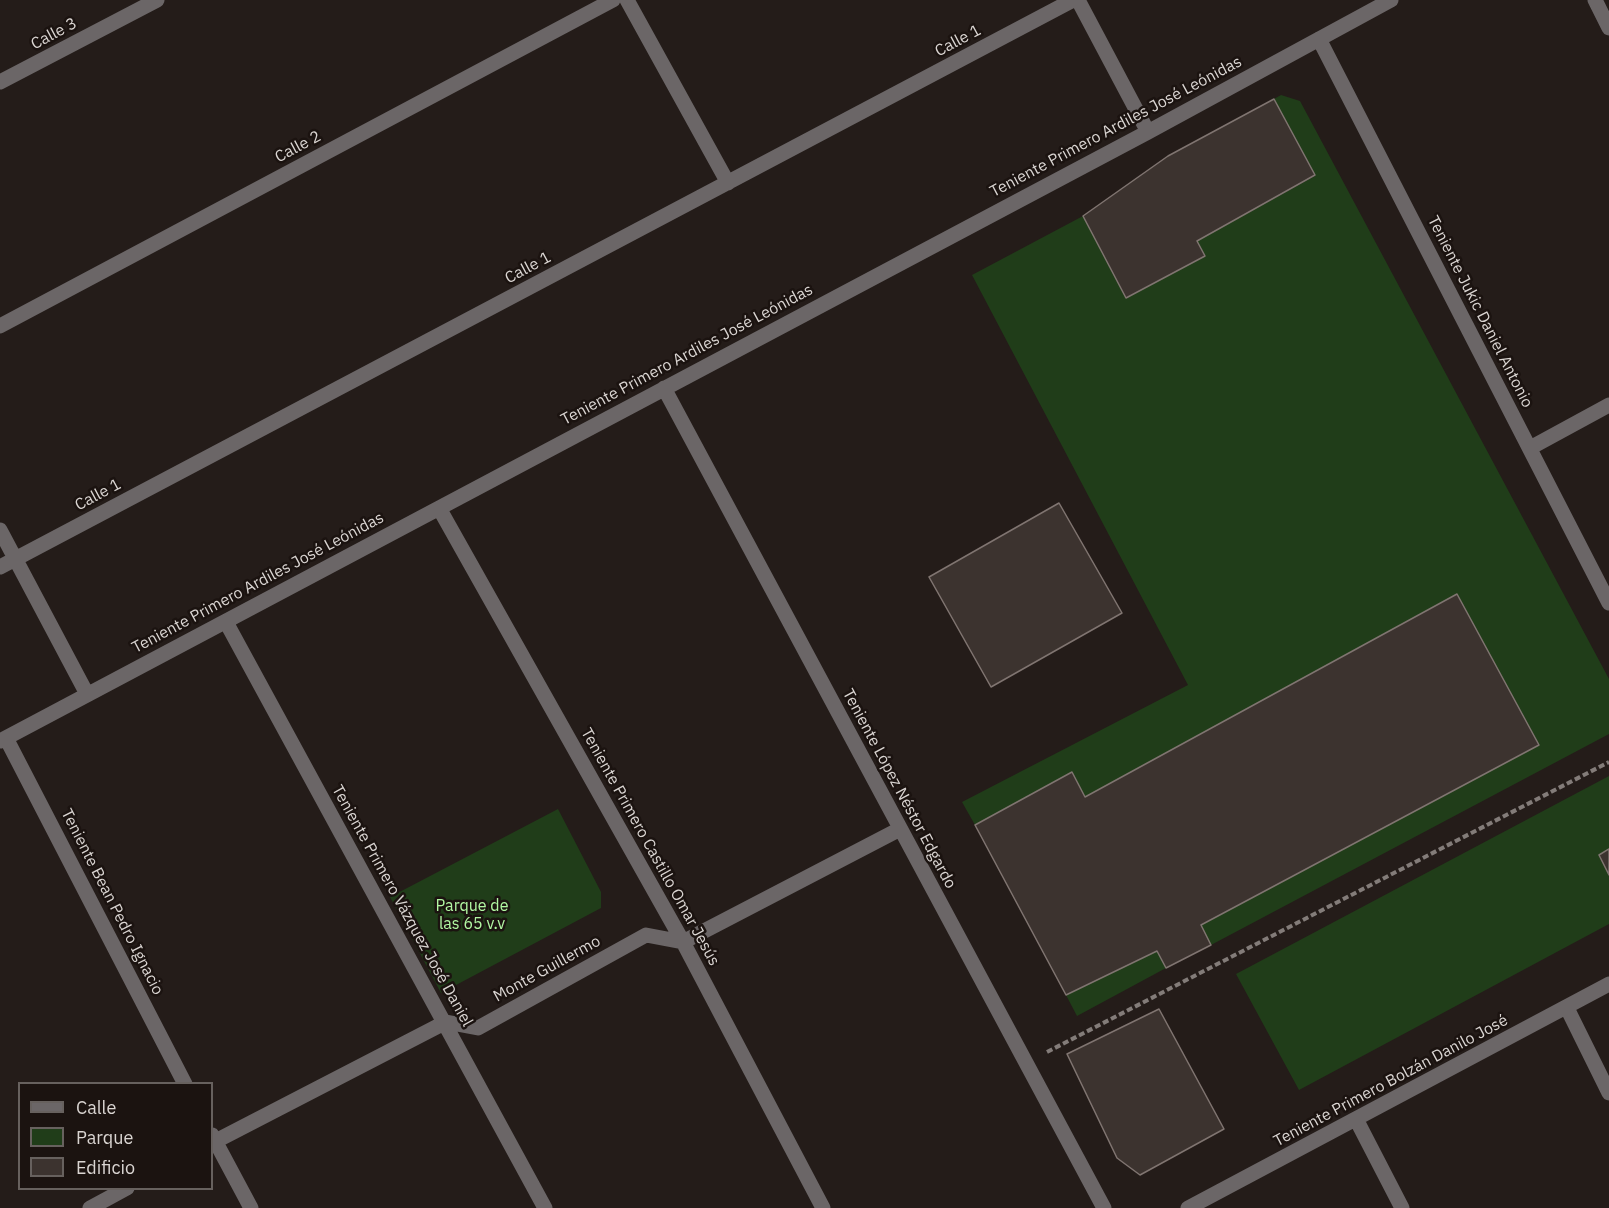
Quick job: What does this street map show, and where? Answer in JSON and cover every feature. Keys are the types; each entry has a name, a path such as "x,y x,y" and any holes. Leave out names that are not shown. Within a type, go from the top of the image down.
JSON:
{"street":[{"name":"Calle 3","path":"0,82 157,0"},
{"name":"Calle 2","path":"0,326 613,0"},
{"path":"627,0 728,183"},
{"name":"Calle 1","path":"0,567 1073,0"},
{"path":"1078,0 1148,132"},
{"name":"Teniente Primero Ardiles José Leónidas","path":"3,739 1148,132 1391,0"},
{"path":"1595,0 1609,28"},
{"name":"Teniente Jukic Daniel Antonio","path":"1319,39 1609,603"},
{"name":"Teniente López Néstor Edgardo","path":"664,388 1104,1208"},
{"path":"1530,448 1609,405"},
{"name":"Teniente Primero Castillo Omar Jesús","path":"439,507 683,942 823,1208"},
{"path":"0,530 87,694"},
{"name":"Teniente Primero Vázquez José Daniel","path":"225,622 446,1022 545,1208"},
{"name":"Teniente Bean Pedro Ignacio","path":"3,739 184,1082"},
{"path":"683,942 900,829"},
{"name":"Monte Guillermo","path":"446,1022 478,1028 646,936 683,942"},
{"name":"Teniente Primero Bolzán Danilo José","path":"1188,1208 1609,984"},
{"path":"1567,1008 1609,1093"},
{"path":"251,1208 213,1140 446,1022"},
{"path":"1356,1119 1402,1208"},
{"path":"90,1208 123,1190"}],"path":[{"path":"1026,1063 1609,762"}],"green space":[{"path":"1281,95 1300,101 1609,679 1609,734 1211,945 1201,925 1538,745 1457,594 1085,797 1072,772 975,825 962,802 1188,685 972,275 1083,216 1126,297 1205,256 1197,241 1315,176 1274,99"},
{"path":"1609,776 1609,849 1599,855 1609,875 1609,924 1299,1090 1236,974"},
{"name":"Parque de las 65 v.v","path":"558,809 601,892 601,908 441,993 390,897"},
{"path":"1157,951 1166,968 1077,1016 1066,995"}],"building":[{"path":"1274,99 1315,175 1197,241 1205,256 1126,298 1083,216 1168,156"},
{"path":"1059,503 1122,613 991,687 929,577"},
{"path":"1457,594 1539,745 1201,925 1211,945 1166,968 1157,951 1066,995 975,825 1072,772 1085,797"},
{"path":"1609,849 1609,875 1599,855"},
{"path":"1159,1009 1224,1129 1140,1175 1117,1158 1067,1054"}]}
